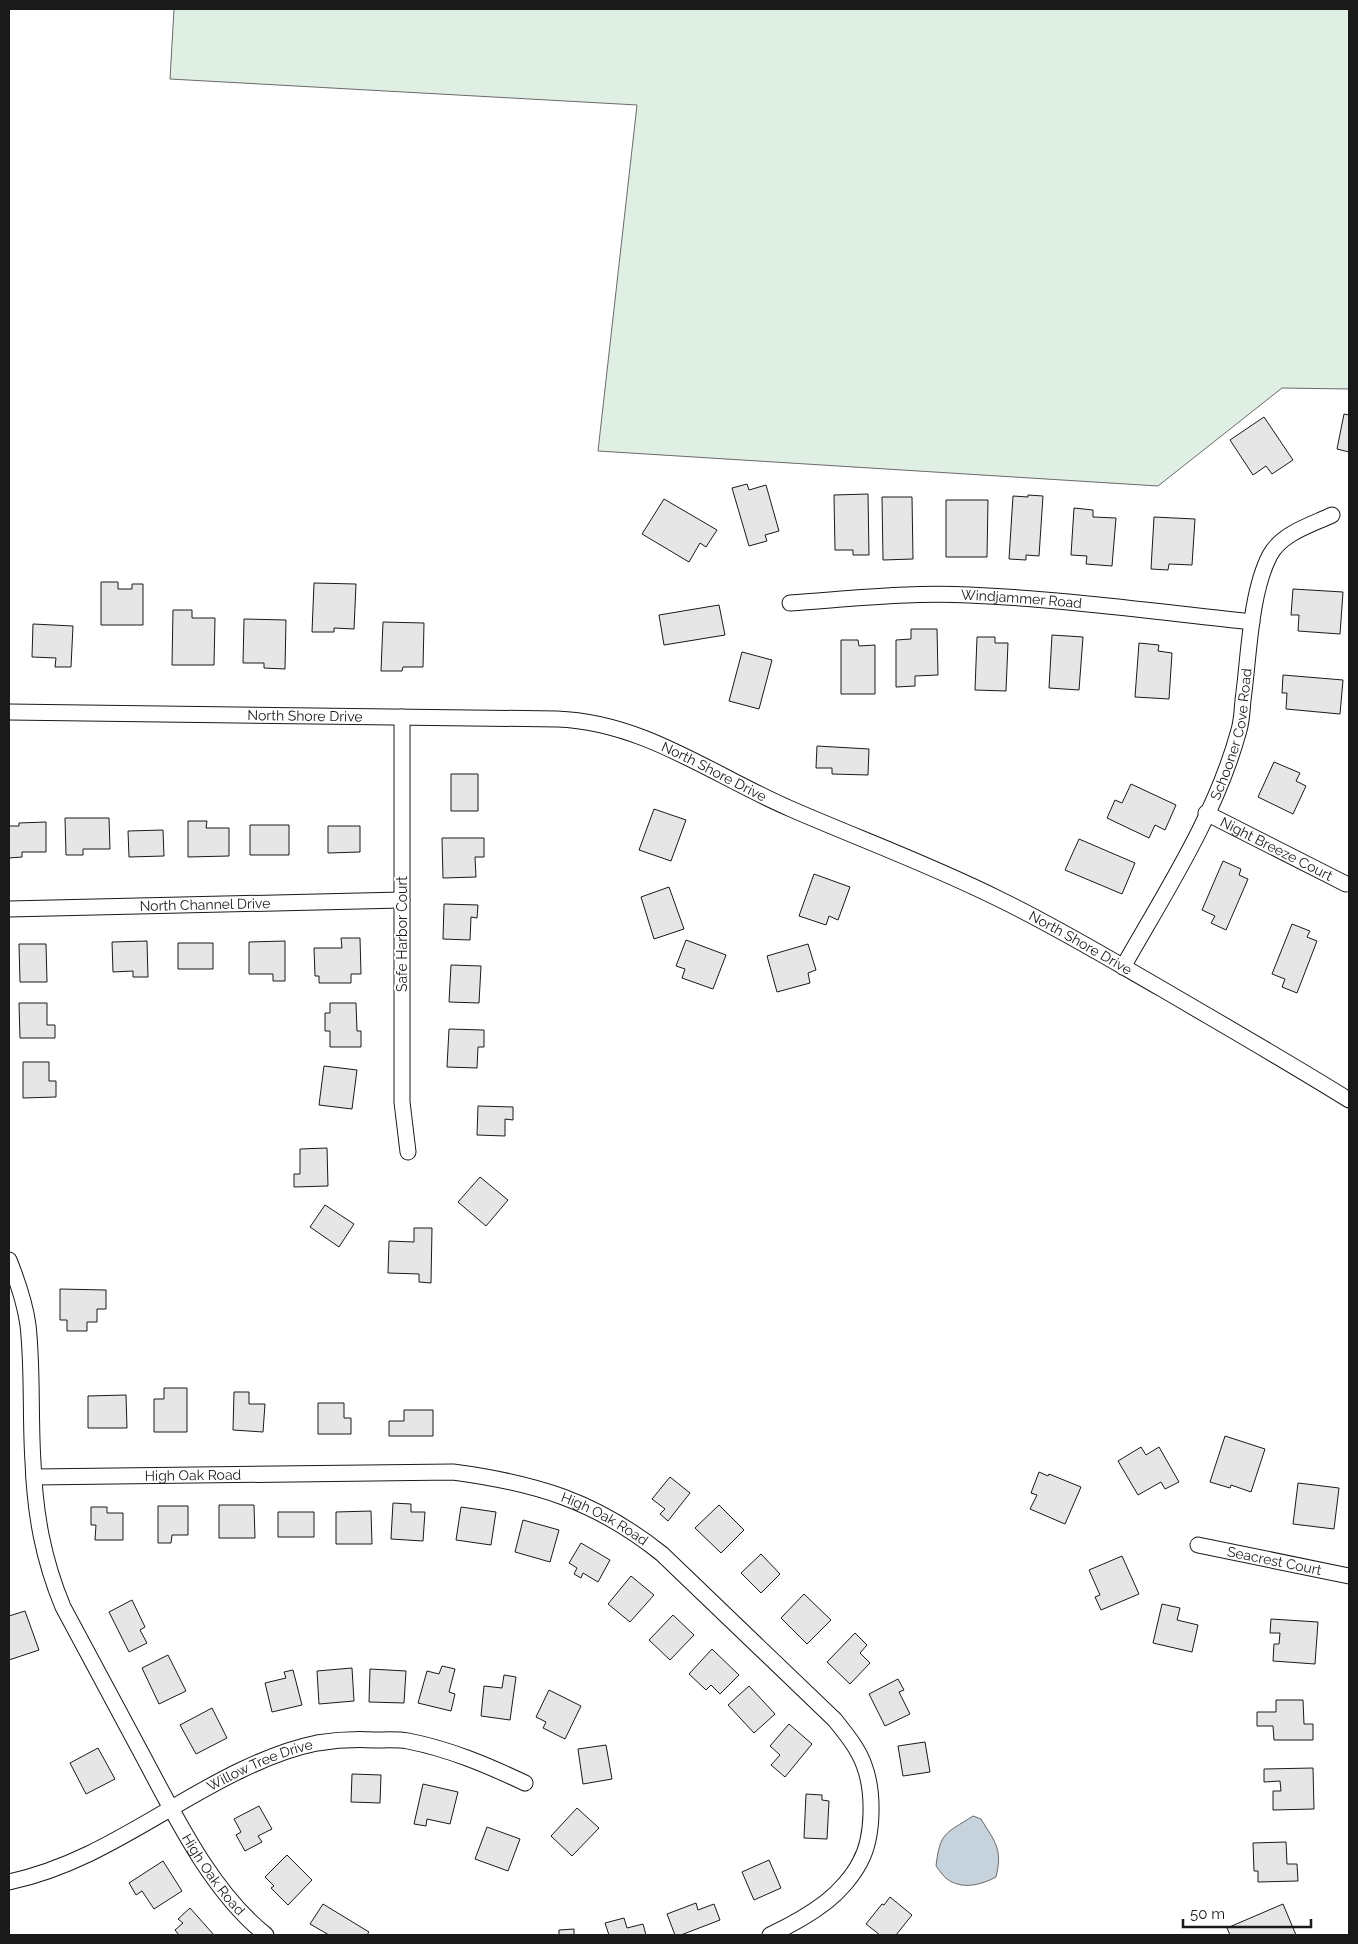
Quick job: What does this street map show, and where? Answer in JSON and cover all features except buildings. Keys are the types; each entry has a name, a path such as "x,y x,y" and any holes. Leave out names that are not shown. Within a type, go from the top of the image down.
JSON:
{"street":[{"name":"Schooner Cove Road","path":"1123,967 1197,834 1220,788 1240,728 1252,622 1260,583 1270,554 1280,542 1292,533 1332,515"},
{"name":"Windjammer Road","path":"790,603 912,595 967,594 1061,601 1252,622"},
{"name":"North Shore Drive","path":"9,712 582,720 613,727 668,747 790,809 860,837 998,898 1123,967 1349,1100"},
{"name":"Safe Harbor Court","path":"402,717 402,1102 408,1152"},
{"name":"Night Breeze Court","path":"1206,813 1346,884"},
{"name":"North Channel Drive","path":"9,909 402,900"},
{"name":"High Oak Road","path":"9,1260 17,1280 28,1325 34,1477 43,1549 56,1590 88,1654 171,1808 203,1861 230,1898 254,1925 266,1935"},
{"name":"High Oak Road","path":"34,1477 453,1472 498,1478 545,1489 584,1505 641,1536 835,1720 854,1745 864,1766 870,1789 871,1813 869,1836 861,1861 846,1882 827,1901 798,1922 770,1935"},
{"name":"Seacrest Court","path":"1198,1545 1349,1576"},
{"name":"Willow Tree Drive","path":"9,1882 33,1877 83,1858 232,1776 282,1753 318,1743 360,1739 406,1740 448,1751 525,1783"}],"green space":[{"path":"174,9 1349,9 1349,389 1282,388 1158,486 598,451 637,105 170,79"}],"shaded area":[{"path":"973,1816 981,1819 996,1846 999,1859 996,1877 978,1884 965,1885 947,1879 936,1866 942,1840 950,1831"}]}
